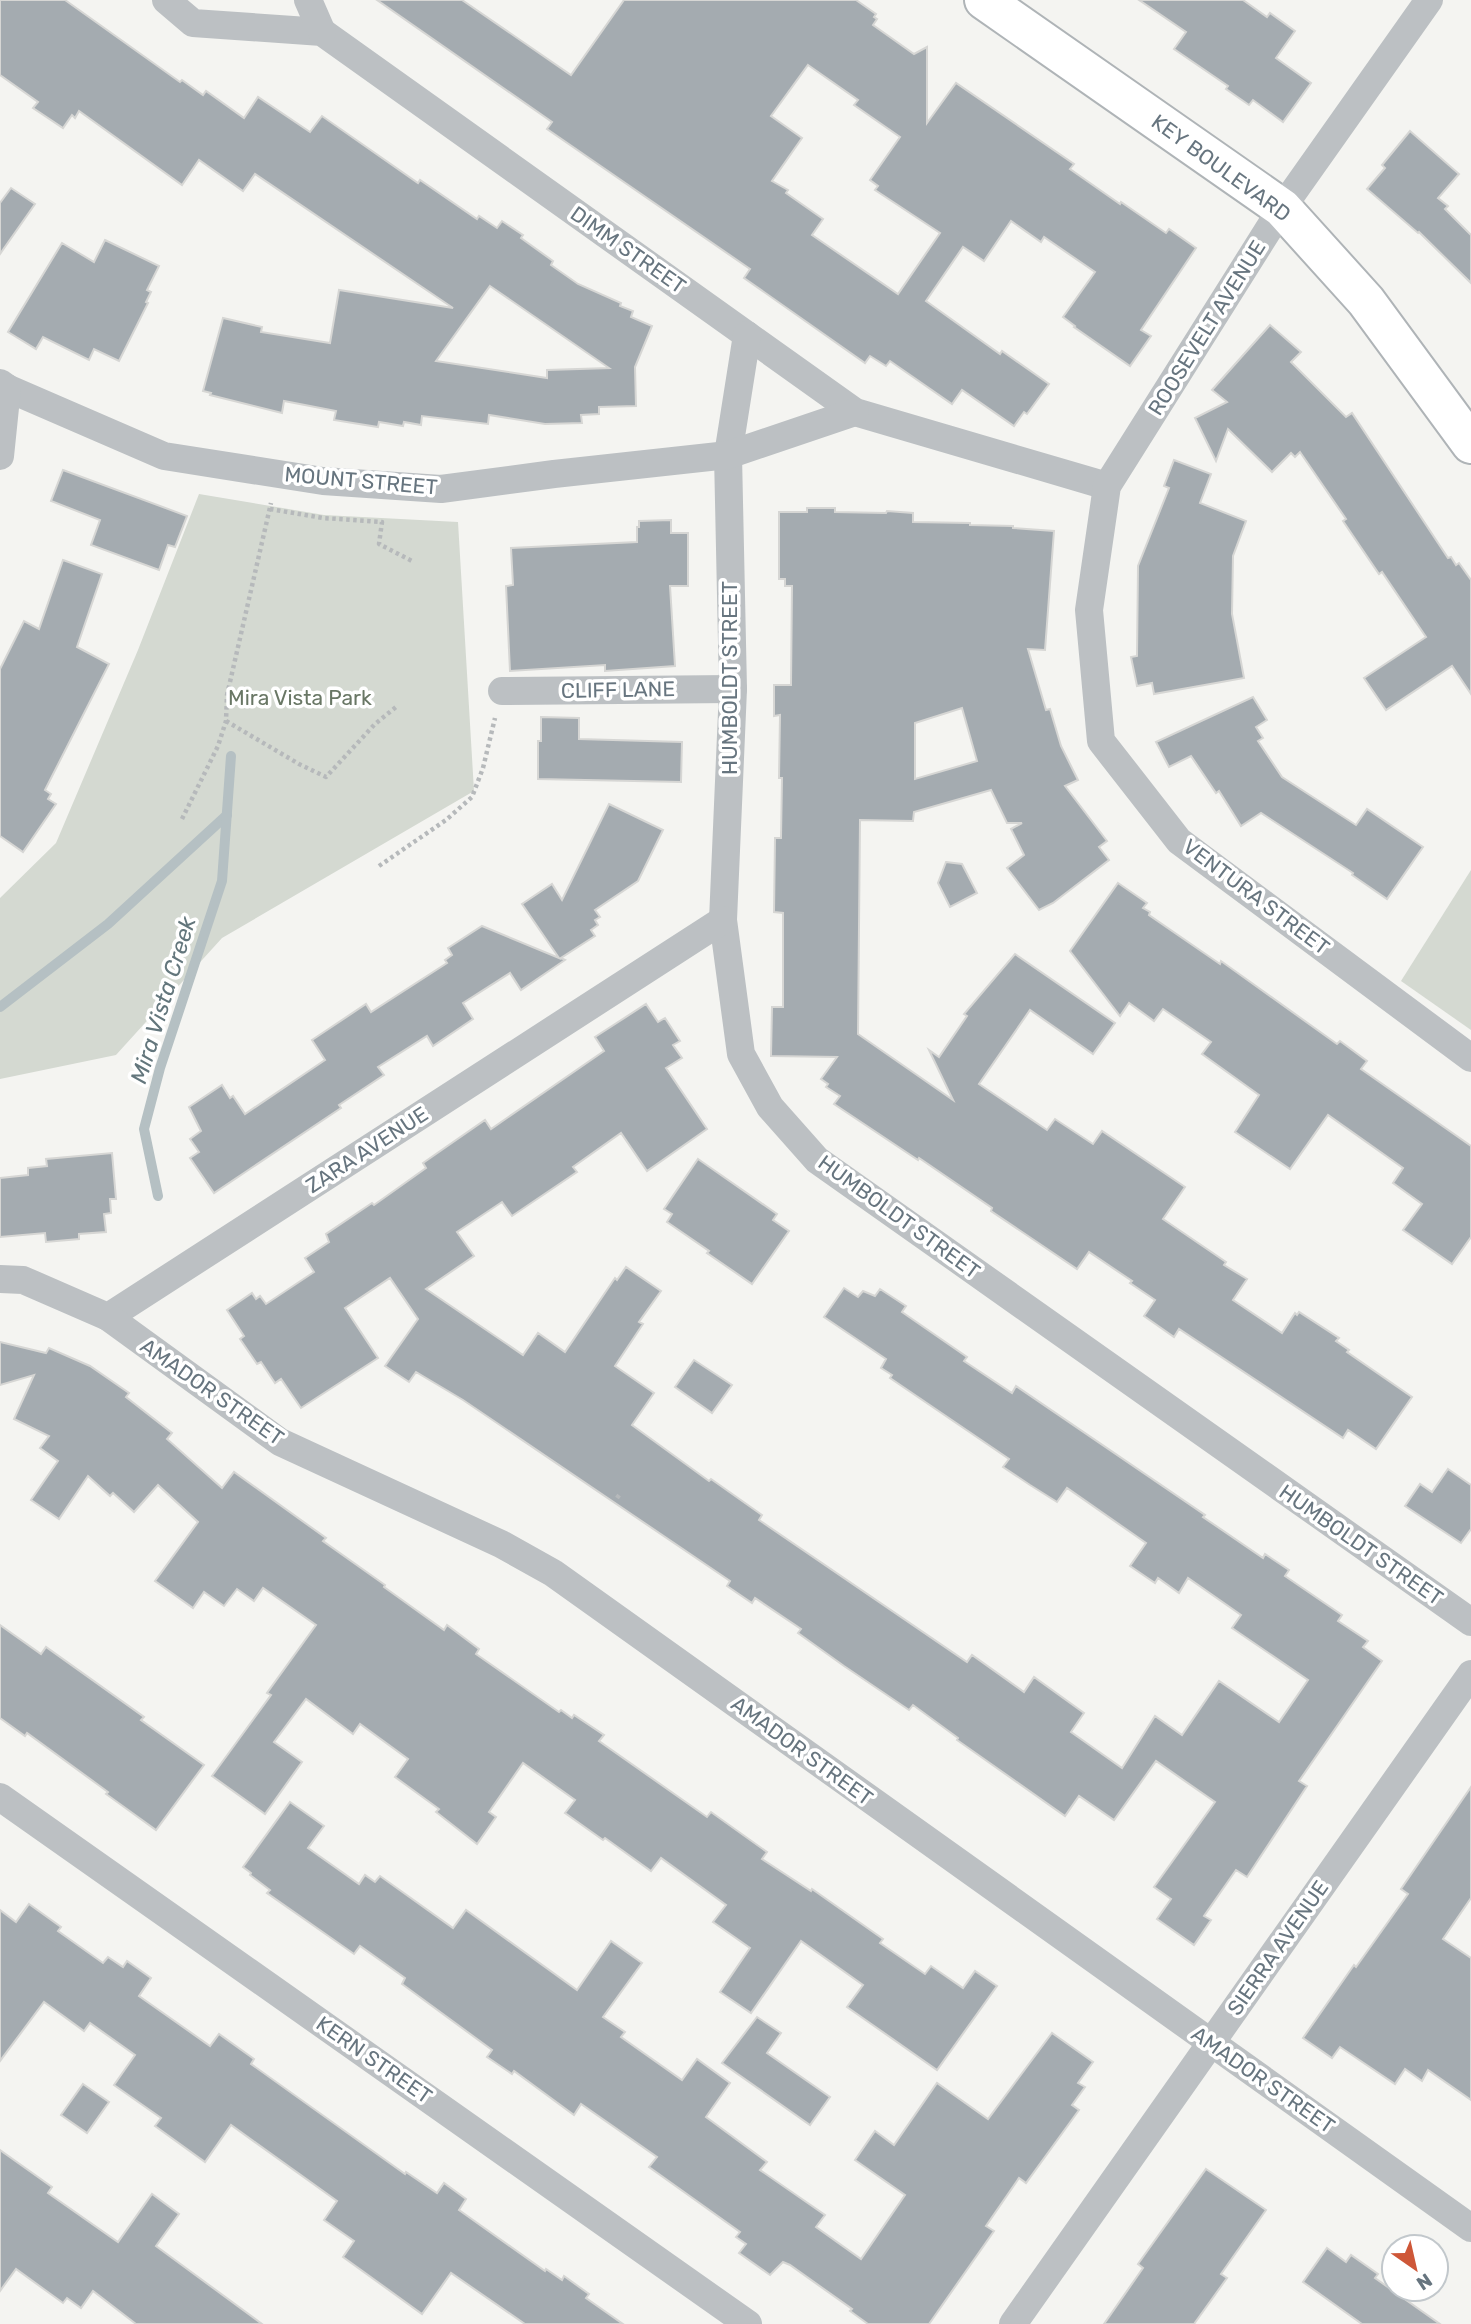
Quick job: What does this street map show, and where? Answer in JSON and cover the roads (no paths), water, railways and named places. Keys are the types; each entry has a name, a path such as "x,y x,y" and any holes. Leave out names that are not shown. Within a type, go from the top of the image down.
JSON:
{"street":[{"path":"166,0 193,23 322,32 308,0"},
{"name":"KEY BOULEVARD","path":"984,0 1283,208 1366,301 1471,444"},
{"name":"ROOSEVELT AVENUE","path":"1107,486 1283,208 1429,0"},
{"name":"DIMM STREET","path":"322,32 855,412 1107,486"},
{"name":"HUMBOLDT STREET","path":"747,335 728,456 733,689 723,920 741,1054 770,1107 817,1160 1471,1622"},
{"path":"0,456 3,386"},
{"name":"MOUNT STREET","path":"3,386 164,456 323,481 441,489 728,456 855,412"},
{"name":"VENTURA STREET","path":"1107,486 1089,610 1101,741 1179,841 1471,1058"},
{"name":"CLIFF LANE","path":"502,691 733,689"},
{"name":"ZARA AVENUE","path":"108,1317 723,920"},
{"path":"0,1279 23,1280 108,1317"},
{"name":"AMADOR STREET","path":"108,1317 280,1442 501,1544 553,1573 1471,2228"},
{"name":"SIERRA AVENUE","path":"1013,2324 1471,1674"},
{"name":"KERN STREET","path":"0,1797 748,2324"}],"waterway":[{"name":"Mira Vista Creek","path":"158,1196 144,1129 160,1068 222,881 231,756"},
{"name":"Mira Vista Creek","path":"0,1007 108,924 227,815"}],"park label":[{"name":"Mira Vista Park","path":"300,698"}]}
